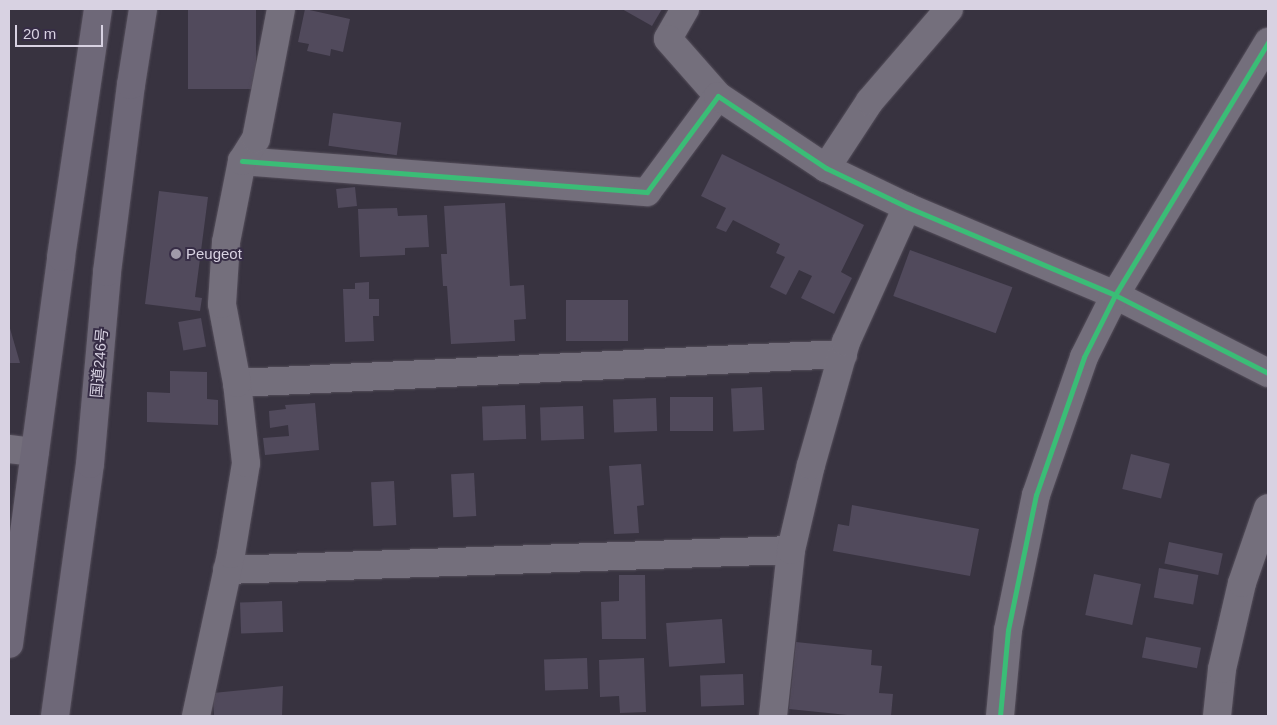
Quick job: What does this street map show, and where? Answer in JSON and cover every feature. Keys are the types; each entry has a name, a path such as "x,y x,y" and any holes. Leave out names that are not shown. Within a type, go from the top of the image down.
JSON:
{"highway":[{"path":"9,644 98,9"},
{"name":"国道246号","path":"55,716 90,464 107,272 131,85 143,9"},
{"path":"9,618 20,563"}],"street":[{"path":"196,716 227,570 246,463 237,383 222,304 226,242 242,161 256,140 281,9"},
{"path":"686,9 668,39 718,96 826,168 907,206 1114,295 1268,373"},
{"path":"826,168 870,100 949,9"},
{"path":"1000,716 1008,630 1036,495 1084,357 1114,295 1268,42"},
{"path":"242,161 647,192 718,96"},
{"path":"773,716 790,550 811,464 843,354 907,206"},
{"path":"237,383 843,354"},
{"path":"9,449 35,452"},
{"path":"1217,716 1222,670 1242,583 1268,508"},
{"path":"227,570 790,550"}],"building":[{"path":"188,9 256,9 256,89 188,89"},
{"path":"305,9 350,19 343,52 331,49 330,56 307,51 309,44 298,42"},
{"path":"622,9 662,9 652,26"},
{"path":"333,113 401,123 397,155 328,146"},
{"path":"722,154 864,225 841,272 852,278 834,314 801,298 812,276 799,270 786,295 770,287 785,257 776,253 780,244 733,220 726,232 716,228 726,208 701,196"},
{"path":"355,187 357,206 338,208 336,189"},
{"path":"159,191 208,197 195,297 202,298 200,311 145,304"},
{"path":"505,203 510,286 524,285 526,319 514,320 515,341 451,344 447,286 443,286 441,254 447,254 444,206"},
{"path":"397,208 398,216 427,215 429,247 405,248 405,255 360,257 358,209"},
{"path":"910,250 1012,287 996,333 893,296"},
{"path":"369,282 369,299 379,299 379,316 373,316 374,341 345,342 343,289 355,289 355,283"},
{"path":"566,300 628,300 628,341 566,341"},
{"path":"201,318 206,347 183,351 178,322"},
{"path":"9,325 20,363 9,363"},
{"path":"170,371 207,372 207,399 218,400 218,425 147,422 147,392 170,393"},
{"path":"762,387 764,430 733,432 731,389"},
{"path":"670,397 713,397 713,431 670,431"},
{"path":"656,398 657,431 614,432 613,400"},
{"path":"315,403 319,450 265,455 263,438 289,436 288,425 270,428 269,411 286,409 285,405"},
{"path":"525,405 526,439 483,440 482,407"},
{"path":"583,406 584,439 541,440 540,408"},
{"path":"1131,454 1170,464 1161,499 1122,489"},
{"path":"641,464 644,505 637,506 639,533 614,534 609,466"},
{"path":"474,473 476,516 453,517 451,474"},
{"path":"394,481 396,525 373,526 371,482"},
{"path":"852,505 979,529 970,576 833,551 838,524 849,526"},
{"path":"1169,542 1223,553 1218,575 1164,564"},
{"path":"1159,568 1198,575 1193,604 1154,598"},
{"path":"1094,574 1141,584 1132,625 1085,615"},
{"path":"619,575 645,575 646,639 602,639 601,602 619,601"},
{"path":"282,601 283,632 241,633 240,602"},
{"path":"722,619 725,663 669,667 666,623"},
{"path":"1146,637 1201,648 1197,668 1142,658"},
{"path":"796,642 872,650 871,665 882,666 879,693 893,694 891,716 857,716 789,709"},
{"path":"587,658 588,689 545,690 544,660"},
{"path":"644,658 646,712 620,713 619,696 600,697 599,660"},
{"path":"743,674 744,705 701,706 700,676"},
{"path":"283,686 282,716 214,716 213,693"}],"cycle path":[{"path":"1000,716 1008,630 1036,495 1084,357 1115,295 1268,42"},
{"path":"242,161 647,192 718,96 826,168 907,207 1115,295 1268,373"}],"place":[{"name":"Peugeot","path":"176,254"}]}
